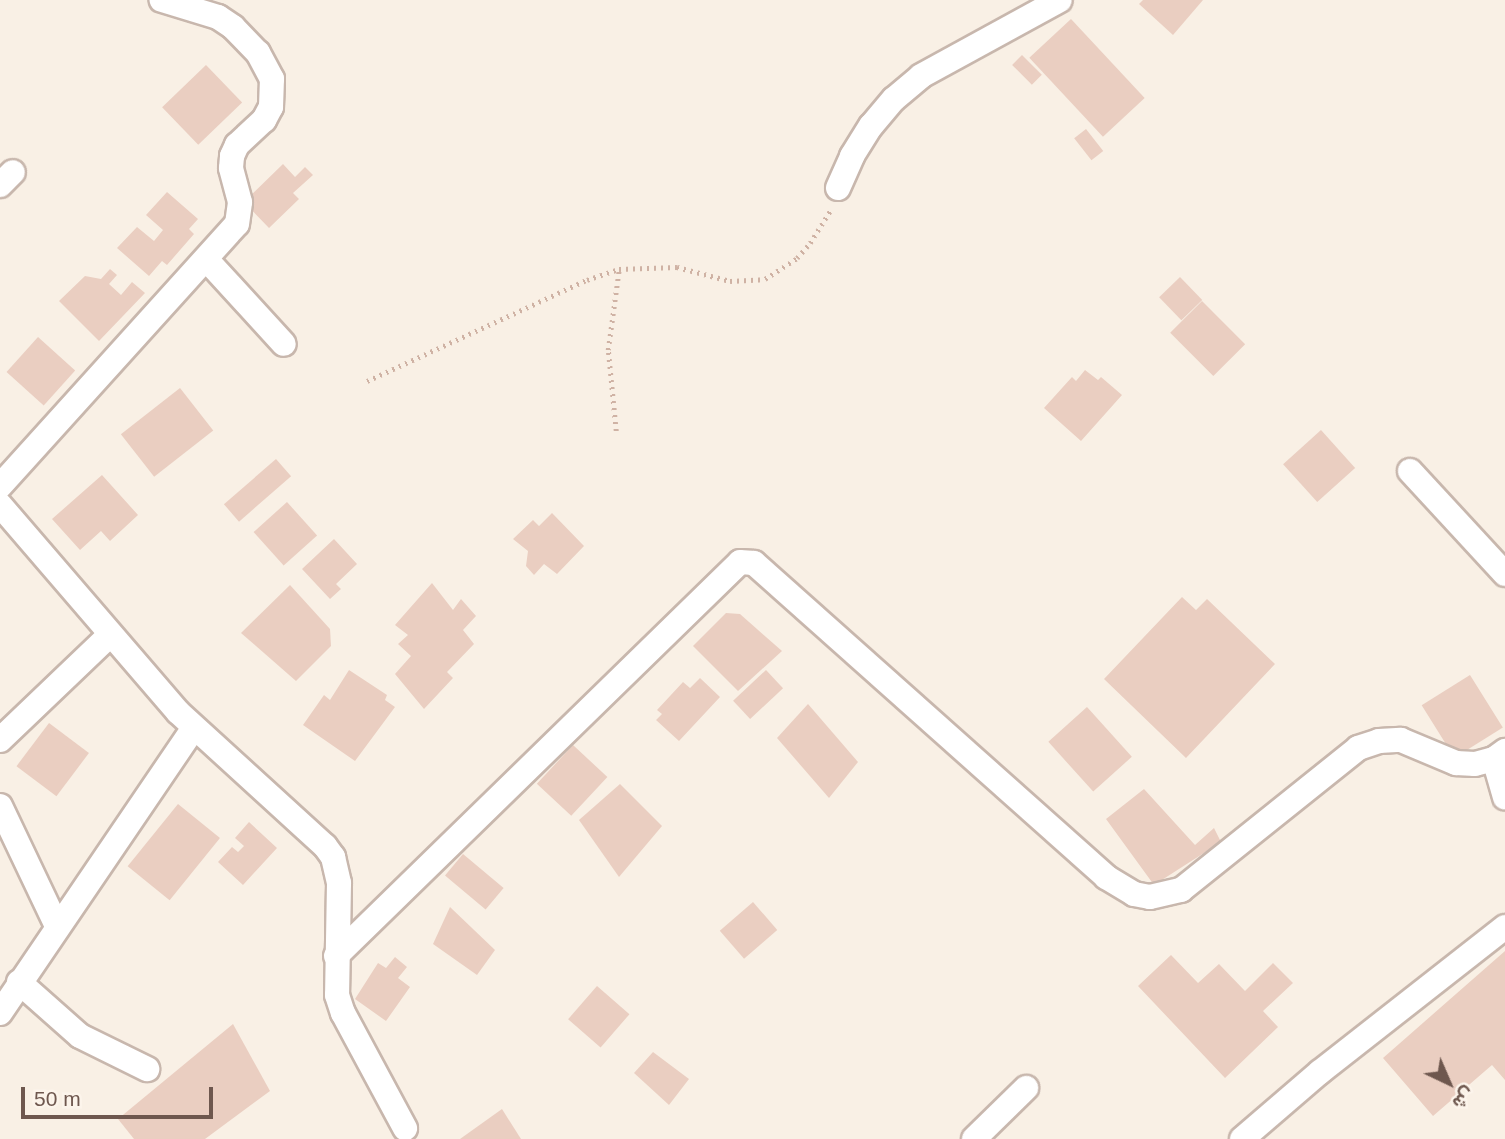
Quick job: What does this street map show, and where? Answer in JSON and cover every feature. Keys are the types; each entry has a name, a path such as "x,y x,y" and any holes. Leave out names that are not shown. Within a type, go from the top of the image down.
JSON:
{"street":[{"path":"0,485 237,224 240,202 231,168 232,156 237,145 264,120 271,107 272,79 258,53 233,27 218,17 162,0"},
{"path":"838,188 852,156 871,126 894,99 921,76 1060,0"},
{"path":"206,260 284,344"},
{"path":"1410,471 1505,574"},
{"path":"0,505 110,635 194,728 325,846 333,857 339,883 337,995 343,1013 405,1128"},
{"path":"336,956 740,562 747,561 760,568 876,675 1107,877 1134,894 1158,897 1181,890 1358,748 1380,741 1401,740 1455,764 1475,764 1499,755 1505,797"},
{"path":"0,740 110,635"},
{"path":"0,1013 194,728"},
{"path":"0,806 57,926"},
{"path":"1242,1139 1320,1072 1505,927"},
{"path":"19,982 80,1036 147,1069"},
{"path":"974,1139 1026,1088"}],"path":[{"path":"367,381 619,269 677,267 730,281 765,279 781,271 810,243 832,208 838,188"},
{"path":"617,431 608,350 611,309 619,269"}],"building":[{"path":"1143,0 1203,0 1173,35 1139,4"},
{"path":"1071,19 1145,98 1103,137 1029,58"},
{"path":"1022,55 1042,75 1032,85 1012,65"},
{"path":"206,65 242,102 198,145 162,107"},
{"path":"1086,129 1103,151 1091,160 1074,138"},
{"path":"283,164 295,177 305,167 313,175 293,193 299,199 269,228 244,202"},
{"path":"167,192 198,219 189,229 194,234 167,265 162,261 149,276 117,248 137,227 154,241 163,230 146,215"},
{"path":"110,269 117,275 109,284 121,295 132,282 145,293 99,341 59,301 85,276 101,279"},
{"path":"1180,277 1202,300 1181,320 1159,297"},
{"path":"1202,301 1245,344 1213,376 1170,333"},
{"path":"38,337 75,370 44,405 7,372"},
{"path":"1085,370 1098,380 1101,377 1122,395 1081,441 1044,408 1072,377 1076,381"},
{"path":"180,388 213,431 154,477 121,434"},
{"path":"1321,430 1355,468 1317,502 1283,464"},
{"path":"276,459 291,476 239,522 224,504"},
{"path":"102,475 138,515 110,541 101,531 80,550 52,519"},
{"path":"287,502 317,535 284,566 254,532"},
{"path":"552,513 584,546 557,574 544,564 534,575 526,566 528,551 513,539 533,520 539,526"},
{"path":"334,539 357,564 336,584 341,589 330,599 302,569"},
{"path":"432,583 453,610 461,599 476,616 463,630 474,644 447,672 453,678 424,709 395,674 411,656 398,644 408,635 395,625"},
{"path":"290,585 330,629 331,646 296,681 241,633"},
{"path":"1182,597 1196,610 1207,599 1275,664 1186,758 1104,679"},
{"path":"726,613 740,614 782,651 738,691 693,646"},
{"path":"349,670 387,695 385,700 395,707 355,761 303,725 324,695 330,700"},
{"path":"766,670 783,688 750,719 733,701"},
{"path":"1470,675 1503,728 1455,758 1422,705"},
{"path":"700,678 720,697 679,741 656,720 662,714 657,710 683,682 690,688"},
{"path":"808,704 858,762 829,798 777,738"},
{"path":"1087,707 1132,757 1093,792 1048,742"},
{"path":"49,723 89,753 56,796 17,766"},
{"path":"573,745 607,777 571,816 537,784"},
{"path":"620,784 662,826 619,877 579,820"},
{"path":"1144,789 1195,845 1214,828 1221,842 1154,885 1106,819"},
{"path":"178,804 220,838 170,900 128,866"},
{"path":"249,822 277,848 243,885 218,862 232,847 238,852 244,846 235,838"},
{"path":"463,854 504,888 486,910 445,875"},
{"path":"753,902 777,930 744,959 720,931"},
{"path":"450,907 495,950 477,975 433,944"},
{"path":"1505,951 1505,1080 1492,1065 1433,1116 1383,1058"},
{"path":"1171,955 1198,983 1219,964 1245,991 1273,963 1293,983 1263,1011 1278,1027 1225,1078 1138,986"},
{"path":"395,957 407,967 398,978 410,987 386,1021 355,999 378,963 386,968"},
{"path":"597,986 629,1014 601,1047 568,1019"},
{"path":"233,1024 270,1091 205,1139 134,1139 118,1119"},
{"path":"653,1052 689,1079 669,1105 634,1073"},
{"path":"502,1109 521,1139 460,1139"}]}
